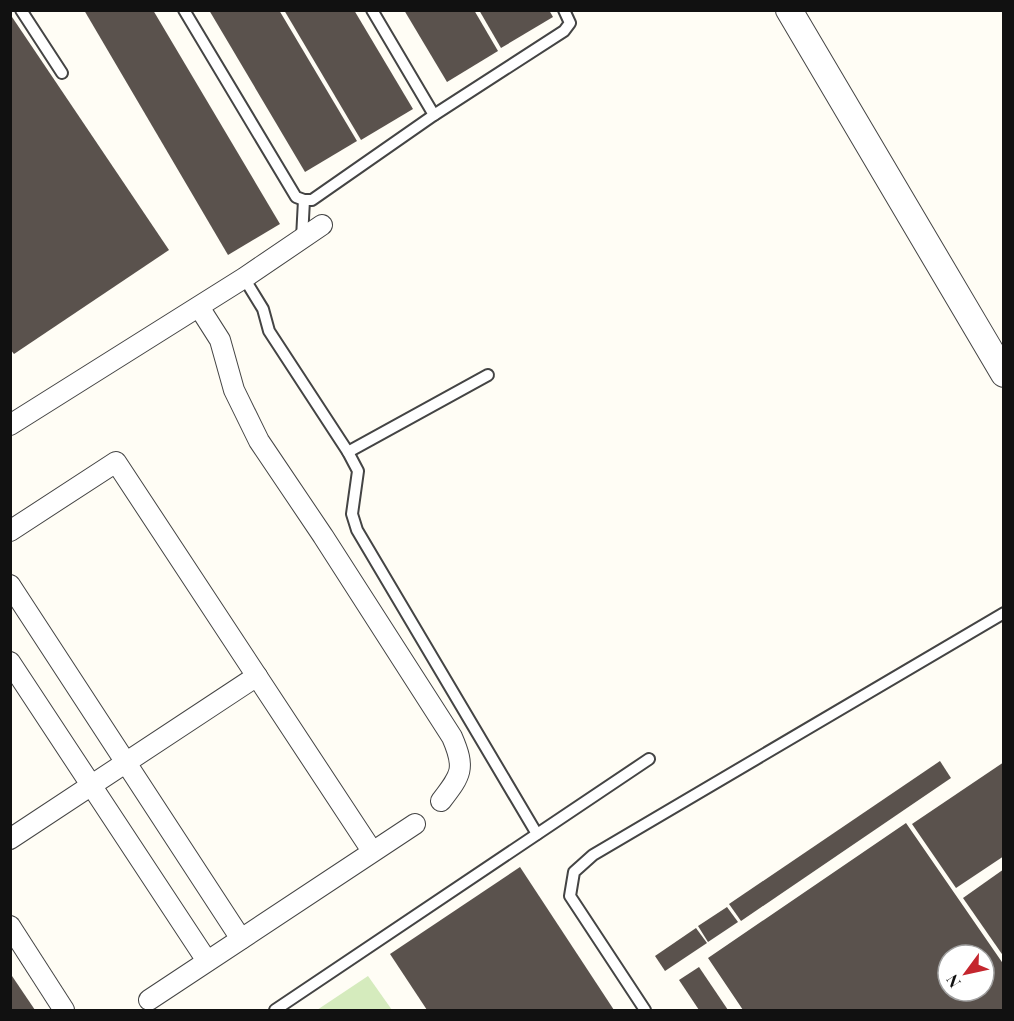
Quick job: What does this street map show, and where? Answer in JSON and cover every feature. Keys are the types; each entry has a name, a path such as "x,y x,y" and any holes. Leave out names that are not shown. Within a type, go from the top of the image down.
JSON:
{"street":[{"path":"789,10 1004,374"},
{"path":"10,425 199,307 322,225"},
{"path":"199,307 220,340 234,390 259,441 452,737 460,756 459,778 441,801"},
{"path":"10,531 116,462 372,851"},
{"path":"10,585 241,939"},
{"path":"10,662 207,961"},
{"path":"10,839 256,675"},
{"path":"149,1000 415,824"},
{"path":"10,926 64,1011"}],"lane":[{"path":"21,10 62,73"},
{"path":"184,10 296,196 304,200 312,200 434,115 564,32 570,23 564,10"},
{"path":"372,10 434,115"},
{"path":"302,239 304,200"},
{"path":"244,278 262,309 269,331 277,345 348,452 358,471 352,513 357,530 537,834"},
{"path":"348,452 488,375"},
{"path":"645,1011 570,896 574,872 593,855 1004,613"},
{"path":"275,1011 648,759"}],"green space":[{"path":"368,976 392,1010 317,1010"}],"building":[{"path":"84,10 153,10 280,224 228,255"},
{"path":"209,10 279,10 357,141 305,172"},
{"path":"284,10 354,10 413,109 361,140"},
{"path":"404,10 474,10 498,51 447,82"},
{"path":"479,10 549,10 553,17 501,48"},
{"path":"10,14 169,250 14,354 10,349"},
{"path":"940,761 951,778 741,921 729,904"},
{"path":"1004,762 1004,856 956,888 912,824"},
{"path":"906,823 989,943 936,943 936,1003 996,1003 996,953 1004,965 1004,1010 743,1010 708,958"},
{"path":"520,867 614,1010 427,1010 390,954"},
{"path":"1004,869 1004,957 996,943 963,898"},
{"path":"727,907 738,922 708,942 698,926"},
{"path":"696,928 707,943 665,971 655,956"},
{"path":"699,967 728,1010 699,1010 679,980"},
{"path":"10,973 35,1010 10,1010"}]}
